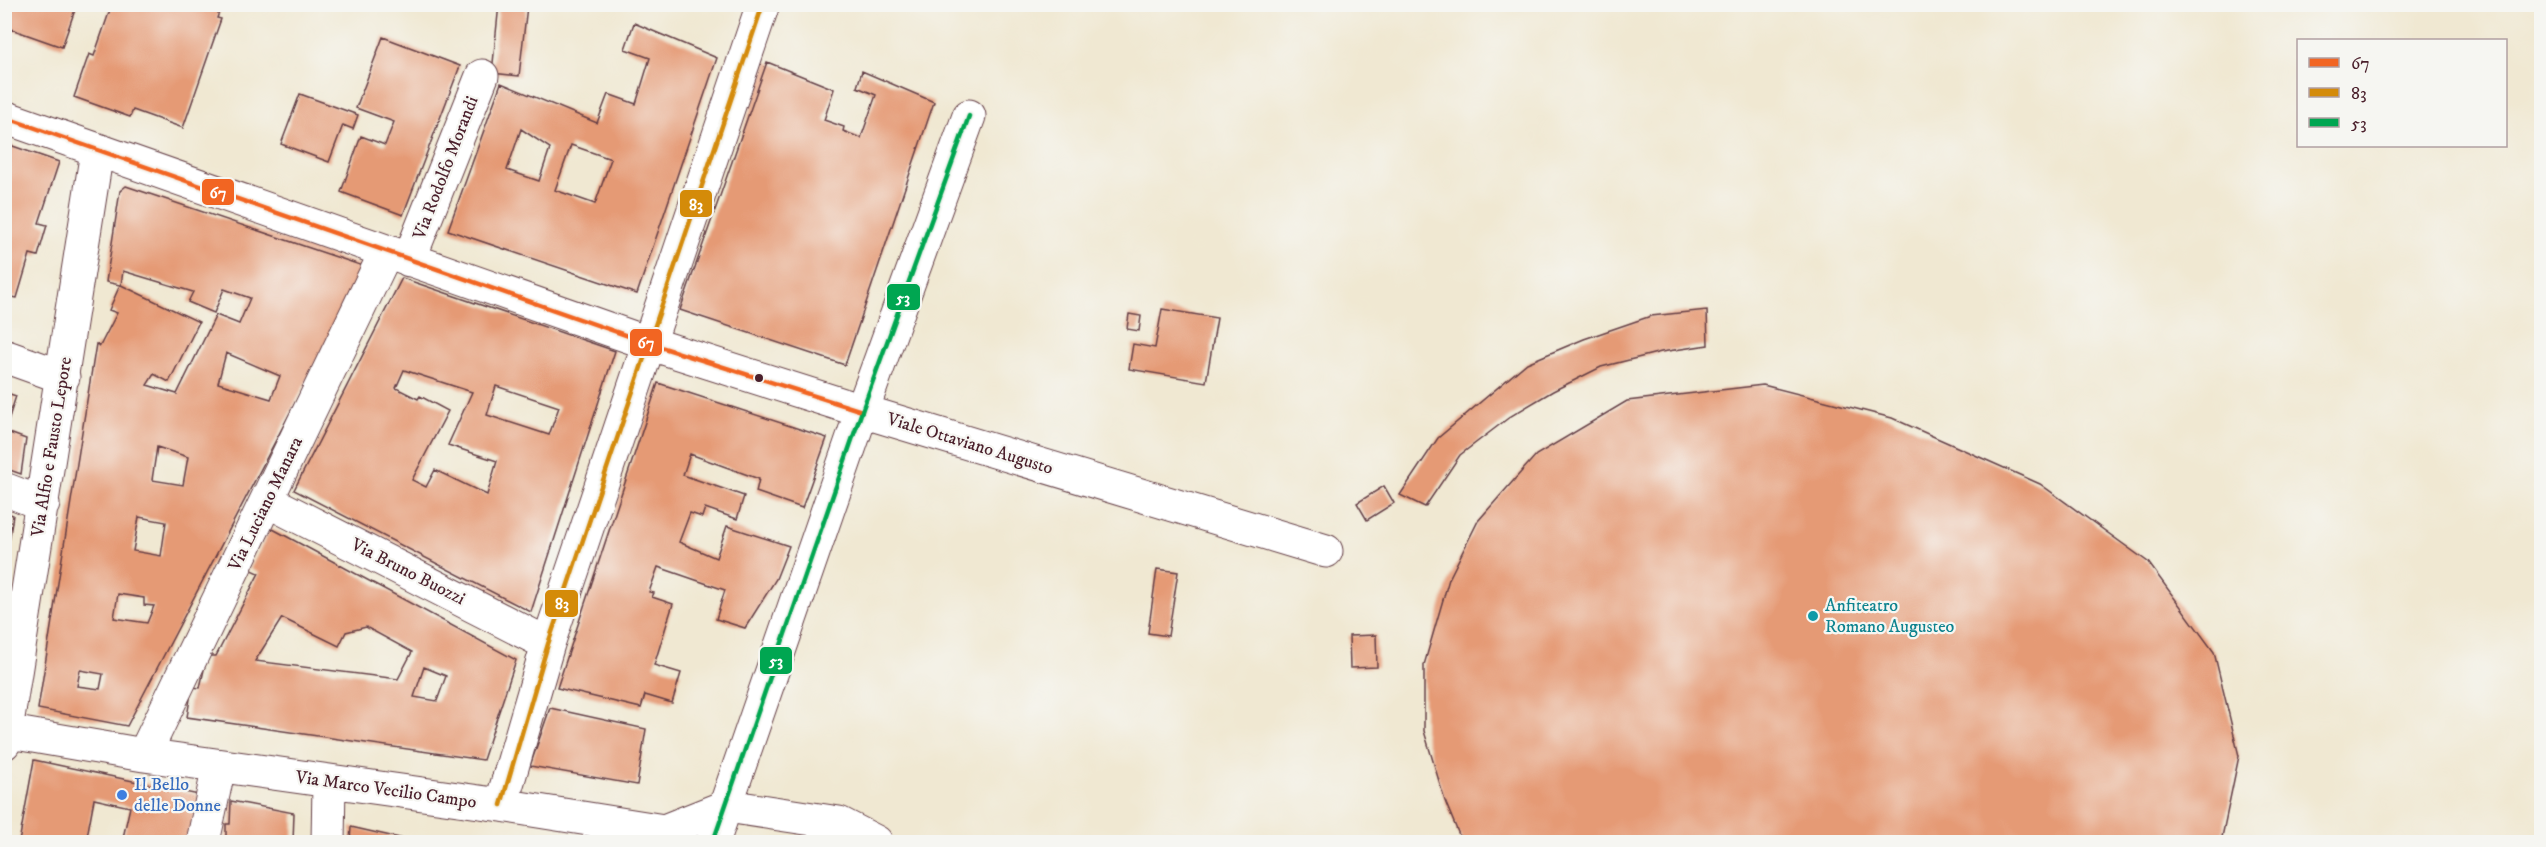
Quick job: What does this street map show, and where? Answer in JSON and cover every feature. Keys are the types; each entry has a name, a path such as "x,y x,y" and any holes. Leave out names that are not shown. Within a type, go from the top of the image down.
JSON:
{"street":[{"path":"501,805 548,644 763,4"},
{"name":"Via Rodolfo Morandi","path":"398,256 482,76"},
{"path":"714,843 862,411 969,116"},
{"name":"Viale Ottaviano Augusto","path":"4,117 648,343 862,411 1326,551"},
{"name":"Via Alfio e Fausto Lepore","path":"5,735 97,151"},
{"name":"Via Luciano Manara","path":"144,755 268,501 398,256"},
{"path":"4,356 63,377"},
{"path":"4,489 43,504"},
{"name":"Via Bruno Buozzi","path":"268,501 548,644"},
{"name":"Via Marco Vecilio Campo","path":"5,735 330,783 501,805 664,831 726,806"},
{"path":"203,843 219,766"},
{"path":"328,843 330,783"},
{"path":"726,806 839,823 876,843"}],"building":[{"path":"4,4 77,4 62,47 11,29 5,48"},
{"path":"112,4 222,4 217,18 221,19 183,128 133,110 130,117 74,97 89,54 94,56"},
{"path":"499,4 527,6 519,76 492,73"},
{"path":"634,23 717,58 637,294 448,230 501,83 597,123 608,94 636,104 650,58 625,49","holes":["521,129 550,148 539,181 507,170","571,145 611,159 595,204 555,190"]},
{"path":"383,37 460,66 403,215 341,192 361,136 385,145 394,122 356,108"},
{"path":"767,62 834,89 824,120 844,127 843,131 861,138 876,95 857,87 862,71 934,102 845,365 680,310"},
{"path":"300,94 358,115 353,129 343,125 329,162 281,144"},
{"path":"4,143 59,162 39,223 47,225 38,256 30,254 17,298 11,297 5,315"},
{"path":"126,186 366,267 127,726 38,709 96,344 100,346 117,313 109,310 120,285 106,282 120,191","holes":["123,271 193,292 188,302 214,313 224,289 250,298 239,324 216,315 177,394 147,385 154,374 169,382 199,322 121,285","226,353 280,376 271,399 218,383","157,447 188,457 183,485 152,480","139,517 166,522 161,556 133,551","118,594 144,598 144,605 154,606 147,623 114,618","80,670 103,674 100,689 77,686"]},
{"path":"402,278 615,351 531,612 294,490","holes":["404,370 472,392 448,445 497,461 487,495 435,470 426,487 412,480 448,411 420,396 418,399 396,388","496,386 559,407 549,435 487,415"]},
{"path":"1162,309 1217,318 1206,382 1129,369 1133,344 1155,348"},
{"path":"1707,310 1708,345 1661,352 1601,367 1553,391 1511,416 1460,455 1425,507 1400,495 1438,438 1527,363 1584,339 1651,316"},
{"path":"1129,314 1141,316 1139,331 1127,329"},
{"path":"658,383 827,438 802,508 756,492 759,479 690,454 683,475 744,496 737,519 705,508 702,517 690,513 679,542 716,558 727,526 789,546 776,579 745,628 716,619 725,590 658,567 649,592 654,593 652,597 673,604 654,665 681,673 672,703 645,695 641,708 557,688"},
{"name":"Anfiteatro Romano Augusteo","path":"1763,385 1892,418 2040,484 2148,562 2214,652 2239,756 2221,842 1462,842 1445,801 1424,731 1424,665 1449,579 1478,521 1536,455 1627,401"},
{"path":"4,392 16,396 5,430 4,430"},
{"path":"4,431 26,439 21,474 4,468"},
{"path":"1384,486 1394,503 1367,520 1357,503"},
{"path":"4,512 13,515 6,563 4,563"},
{"path":"271,528 516,660 483,760 187,717 192,687 200,688 207,656 216,656 259,573 250,569","holes":["282,618 339,646 346,632 366,627 412,652 398,679 255,661","424,667 446,676 437,701 414,697"]},
{"path":"1157,569 1178,572 1168,636 1148,633"},
{"path":"1376,635 1377,667 1350,668 1349,636"},
{"path":"550,708 646,729 637,785 530,766"},
{"path":"34,760 199,795 188,842 122,842 130,807 94,799 86,842 19,842"},
{"path":"231,801 294,813 293,842 226,842 226,824 230,824"},
{"path":"351,827 417,842 350,842"}],"transit line":[{"name":"83","path":"501,805 548,644 763,4"},
{"name":"53","path":"713,842 862,411 969,116"},
{"name":"67","path":"4,117 648,343 862,411"}],"place":[{"name":"Anfiteatro Romano Augusteo","path":"1813,616"},
{"name":"Il Bello delle Donne","path":"122,795"}]}
